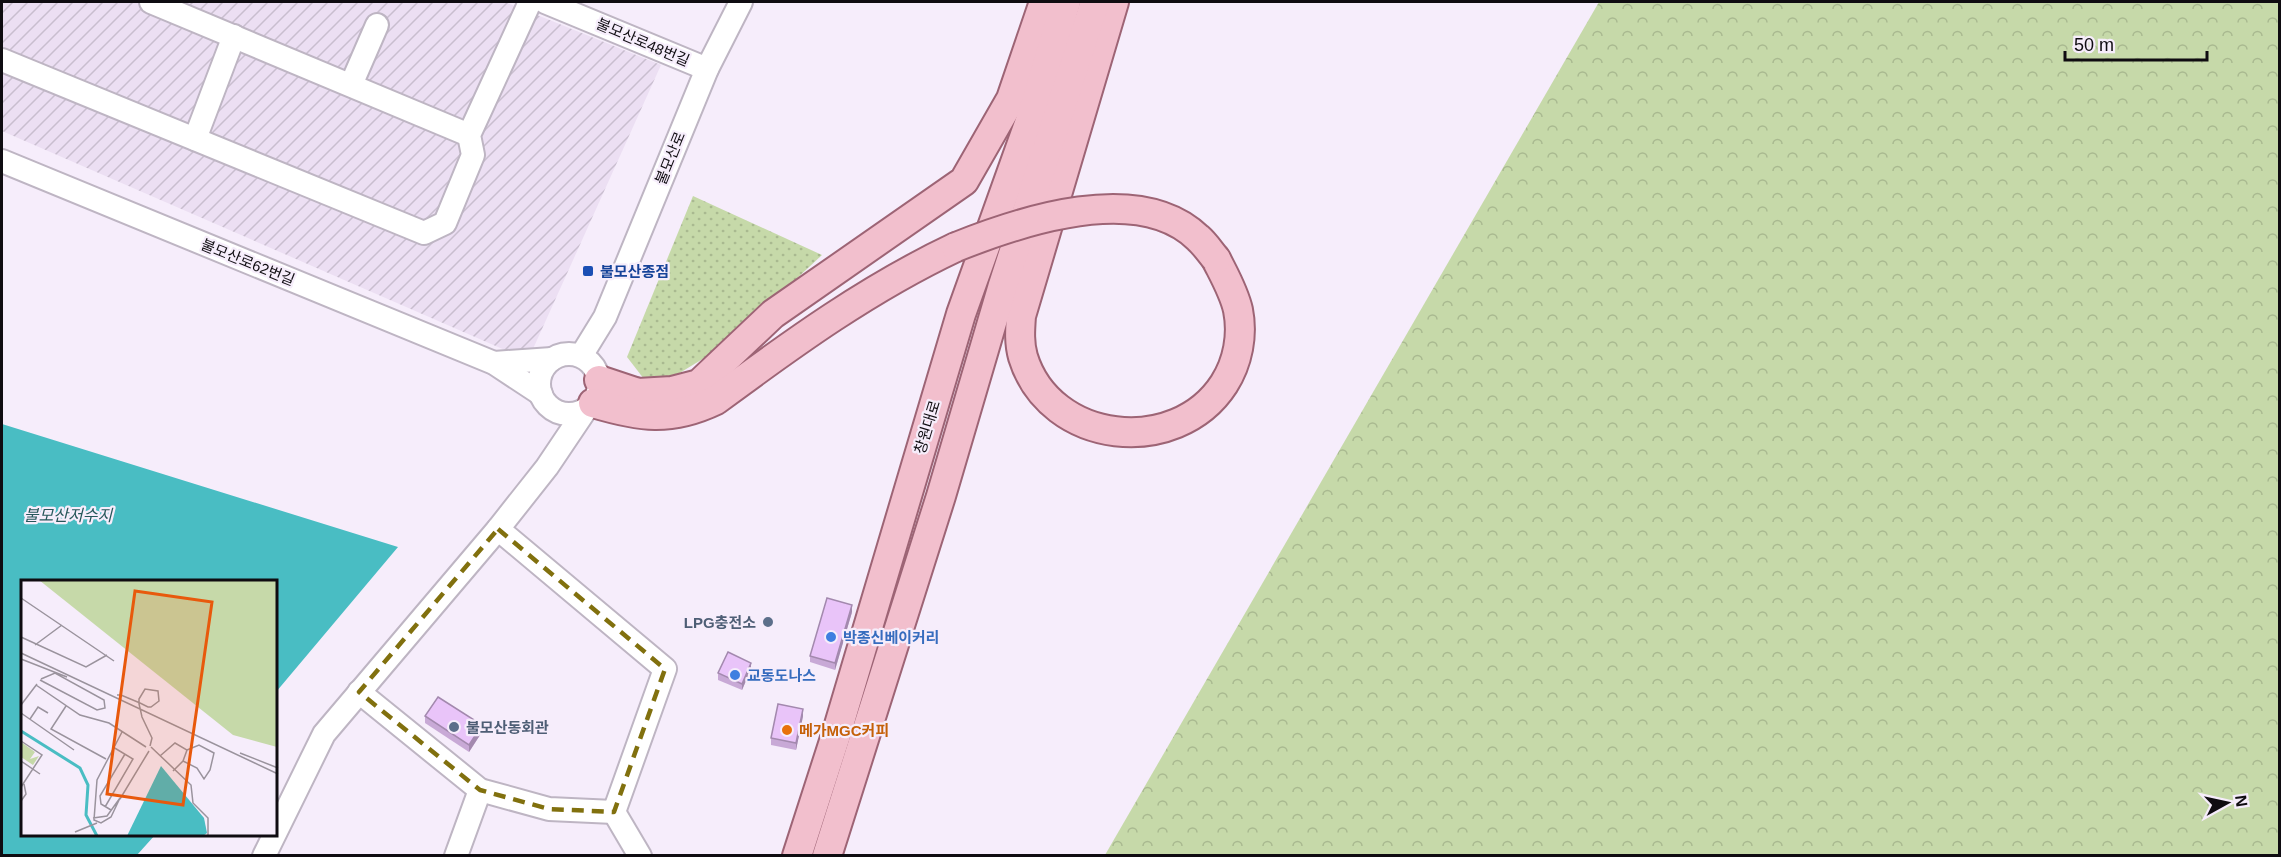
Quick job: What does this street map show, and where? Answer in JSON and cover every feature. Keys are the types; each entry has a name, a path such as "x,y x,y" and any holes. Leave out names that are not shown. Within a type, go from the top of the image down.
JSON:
{"main road":[{"path":"591,384 638,393 672,392 699,384 773,314 964,181 1011,99 1044,2"},
{"name":"창원대로","path":"796,855 839,723 961,314 1031,118 1066,2"},
{"path":"827,855 941,496 1003,285 1095,2"},
{"path":"591,384 628,414 663,417 692,411 716,400 860,297 904,271 956,247 1039,219 1095,210 1136,210 1169,219 1197,237 1216,259 1238,310 1240,344 1231,373 1213,402 1196,414 1158,431 1136,434 1108,430 1083,424 1065,413 1046,396 1023,357 1020,338 1021,316 1114,2"}],"street":[{"path":"151,2 469,135"},
{"path":"2,60 424,233 445,223 473,155 469,135 530,2"},
{"name":"불모산로48번길","path":"545,2 707,69"},
{"name":"불모산로","path":"278,827 324,734 498,529 547,467 591,384 605,317 707,69 741,2"},
{"path":"351,85 377,25"},
{"path":"195,139 234,36"},
{"name":"불모산로62번길","path":"2,161 494,363 541,394 552,409 560,413"},
{"path":"494,363 552,359 561,355 591,384 578,413 560,413 547,467"},
{"path":"541,394 540,375 552,359"},
{"path":"498,529 664,669 614,812"},
{"path":"359,692 480,790 549,809 614,812"},
{"path":"456,855 480,790"},
{"path":"614,812 640,855"},
{"name":"불모산로","path":"264,855 273,836"}],"highlighted area":[{"path":"498,529 665,669 614,812 549,809 480,790 359,692"}],"shaded area":[{"path":"2,2 505,2 661,65 528,360 2,131"}],"green space":[{"path":"1599,2 2279,2 2279,855 1105,855"},
{"path":"693,196 822,255 724,346 673,377 644,379 627,357"}],"water":[{"name":"불모산저수지","path":"2,424 398,547 278,690 278,580 21,580 21,836 154,836 137,855 2,855"}],"building":[{"name":"박종신베이커리","path":"827,598 852,605 835,663 810,656"},
{"name":"교동도나스","path":"728,652 751,663 742,684 718,673"},
{"name":"불모산동회관","path":"438,697 482,725 469,745 425,716"},
{"name":"메가MGC커피","path":"778,704 803,709 796,743 771,738"}],"place":[{"name":"불모산종점","path":"588,271"},
{"name":"LPG충전소","path":"768,622"},
{"name":"박종신베이커리","path":"831,637"},
{"name":"교동도나스","path":"735,675"},
{"name":"불모산동회관","path":"454,727"},
{"name":"메가MGC커피","path":"787,730"}]}
